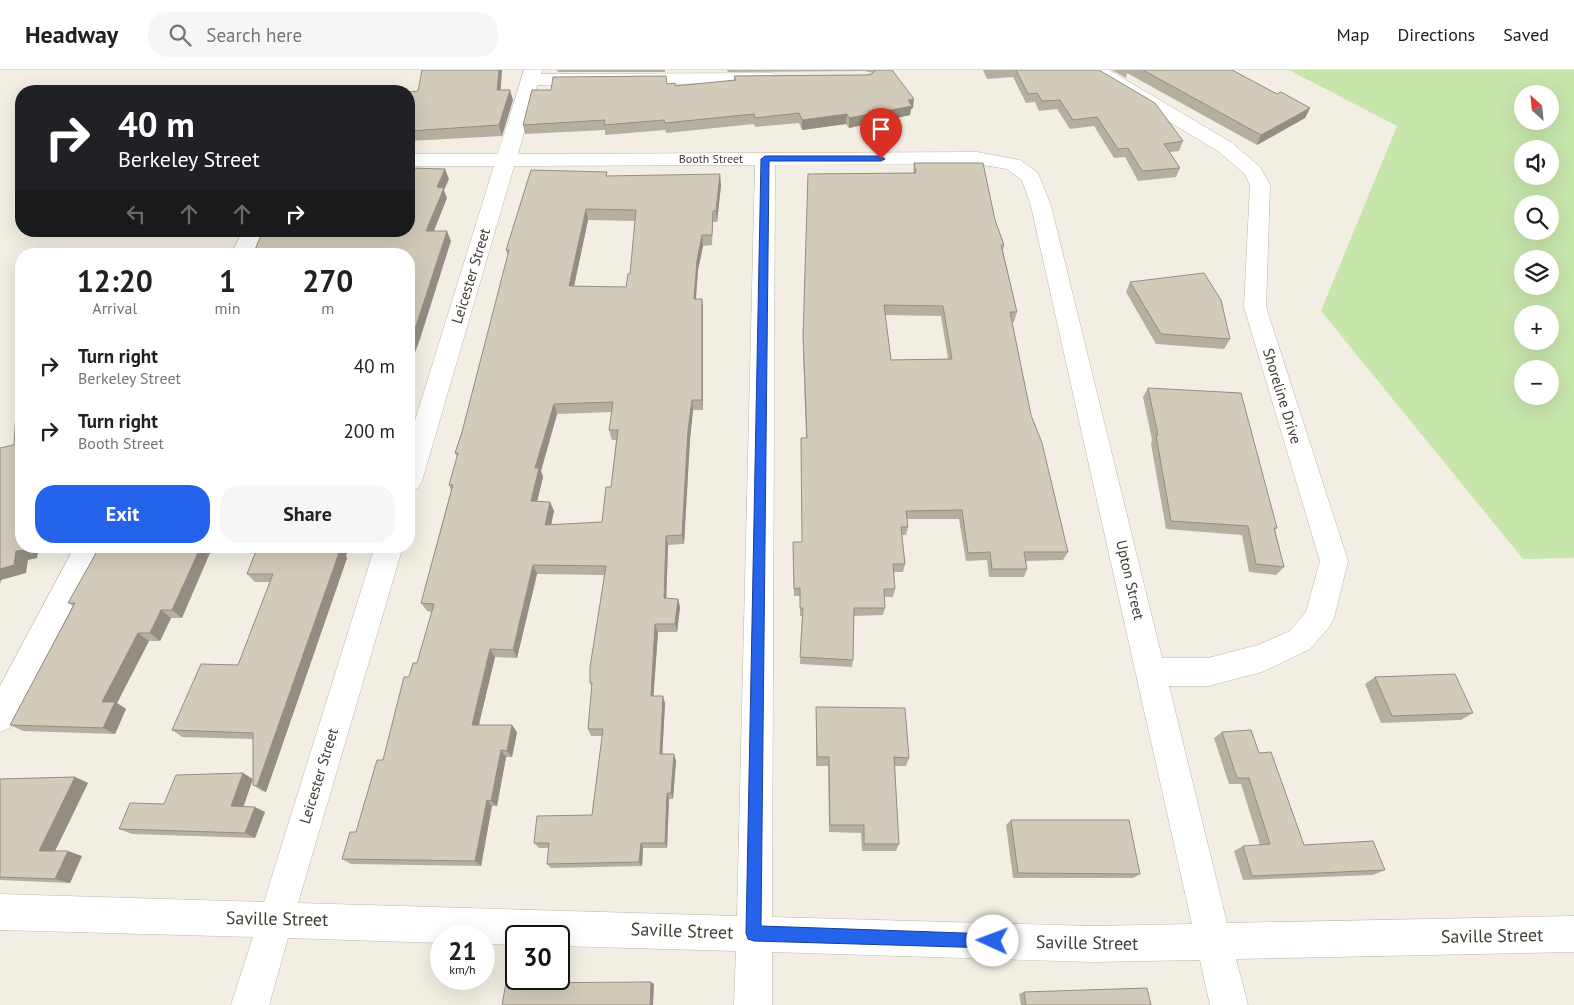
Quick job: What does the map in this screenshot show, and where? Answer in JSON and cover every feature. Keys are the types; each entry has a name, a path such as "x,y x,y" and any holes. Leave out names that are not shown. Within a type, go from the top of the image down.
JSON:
{"street":[{"name":"Shoreline Drive","path":"1096,70 1224,147 1253,171 1260,186 1255,308 1334,561 1319,618 1300,640 1262,658 1208,672 1150,672"},
{"path":"531,75 786,78"},
{"name":"Leicester Street","path":"415,461 531,75"},
{"name":"Booth Street","path":"415,160 977,158 1014,164"},
{"path":"753,1005 765,159"},
{"name":"Upton Street","path":"1014,164 1030,177 1042,206 1228,1005"},
{"path":"0,717 85,553"},
{"name":"Leicester Street","path":"250,1005 387,553"},
{"name":"Saville Street","path":"0,912 1092,944 1574,934"}],"green space":[{"path":"1289,70 1574,70 1574,558 1523,559 1321,311 1397,126"}],"building":[{"path":"422,70 499,70 497,90 510,90 499,125 415,131 415,91 418,91"},
{"path":"876,70 892,70 914,99 908,100 912,106 849,118 847,114 802,120 799,113 755,118 754,114 665,123 664,120 604,125 605,120 523,125 532,90 551,90 553,77 666,76 667,84 675,83 675,86 736,80 734,76 866,75 872,74"},
{"path":"1016,70 1099,70 1155,103 1183,141 1164,144 1180,168 1142,171 1128,148 1118,149 1097,117 1073,120 1060,100 1042,101 1037,93 1028,94"},
{"path":"1143,70 1232,70 1277,94 1281,92 1310,108 1261,135"},
{"path":"914,163 983,163 995,220 1004,245 1001,245 1017,312 1010,312 1031,415 1042,443 1068,552 1024,552 1027,569 992,569 990,552 968,553 962,510 906,511 908,527 901,527 905,564 893,564 895,589 884,589 885,608 854,608 853,660 800,657 803,608 800,608 800,588 794,589 793,542 802,542 801,438 807,438 803,336 808,174 916,173","holes":["884,305 943,306 952,359 891,360"]},
{"path":"415,168 445,169 437,187 444,188 426,231 447,231 415,328 415,248 256,248 260,237 415,237"},
{"path":"531,170 607,172 606,176 720,174 716,211 713,211 712,235 702,235 697,260 694,299 702,299 702,400 692,400 688,430 682,535 666,536 664,598 678,599 675,624 655,624 651,696 663,696 660,754 674,754 671,793 667,793 665,843 641,843 639,862 547,864 549,843 534,843 537,816 592,815 603,729 588,729 592,683 590,683 590,667 606,566 533,565 513,650 490,649 472,725 512,725 507,751 501,750 491,801 487,800 475,861 342,859 350,832 356,832 377,760 383,760 404,677 409,677 413,663 417,663 434,604 421,603 453,485 449,485 458,453 455,453 509,250 506,250","holes":["586,209 636,210 630,274 628,274 626,287 569,286","613,402 609,430 618,430 611,487 606,487 602,522 545,525 550,502 531,501 539,468 535,468 554,404"]},
{"path":"1204,273 1221,300 1230,339 1161,334 1130,282"},
{"path":"1148,388 1241,393 1277,528 1274,528 1284,567 1256,564 1248,526 1171,521 1156,435 1158,435"},
{"path":"15,428 16,553 14,565 0,569 0,448 14,445"},
{"path":"96,553 198,553 172,610 161,610 150,633 138,633 102,702 115,702 103,728 10,725 75,603 68,603"},
{"path":"255,553 339,553 257,786 253,785 253,733 172,730 201,664 238,665 273,574 247,574"},
{"path":"1455,674 1473,713 1392,716 1375,677"},
{"path":"816,707 905,708 909,758 894,757 899,844 864,844 864,825 830,825 829,757 817,757"},
{"path":"1251,730 1259,753 1271,752 1304,845 1373,841 1385,870 1252,876 1243,846 1270,844 1249,778 1237,778 1222,732"},
{"path":"243,773 231,806 255,807 245,833 119,829 130,803 164,804 176,775"},
{"path":"75,777 39,851 68,851 55,879 0,877 0,779"},
{"path":"1011,820 1129,820 1140,874 1018,873"},
{"path":"651,982 650,1005 502,1005 505,988 570,990 570,983"},
{"path":"1147,988 1151,1005 1026,1005 1024,992"}],"route":[{"path":"881,159 765,159 754,933 993,941"}]}
